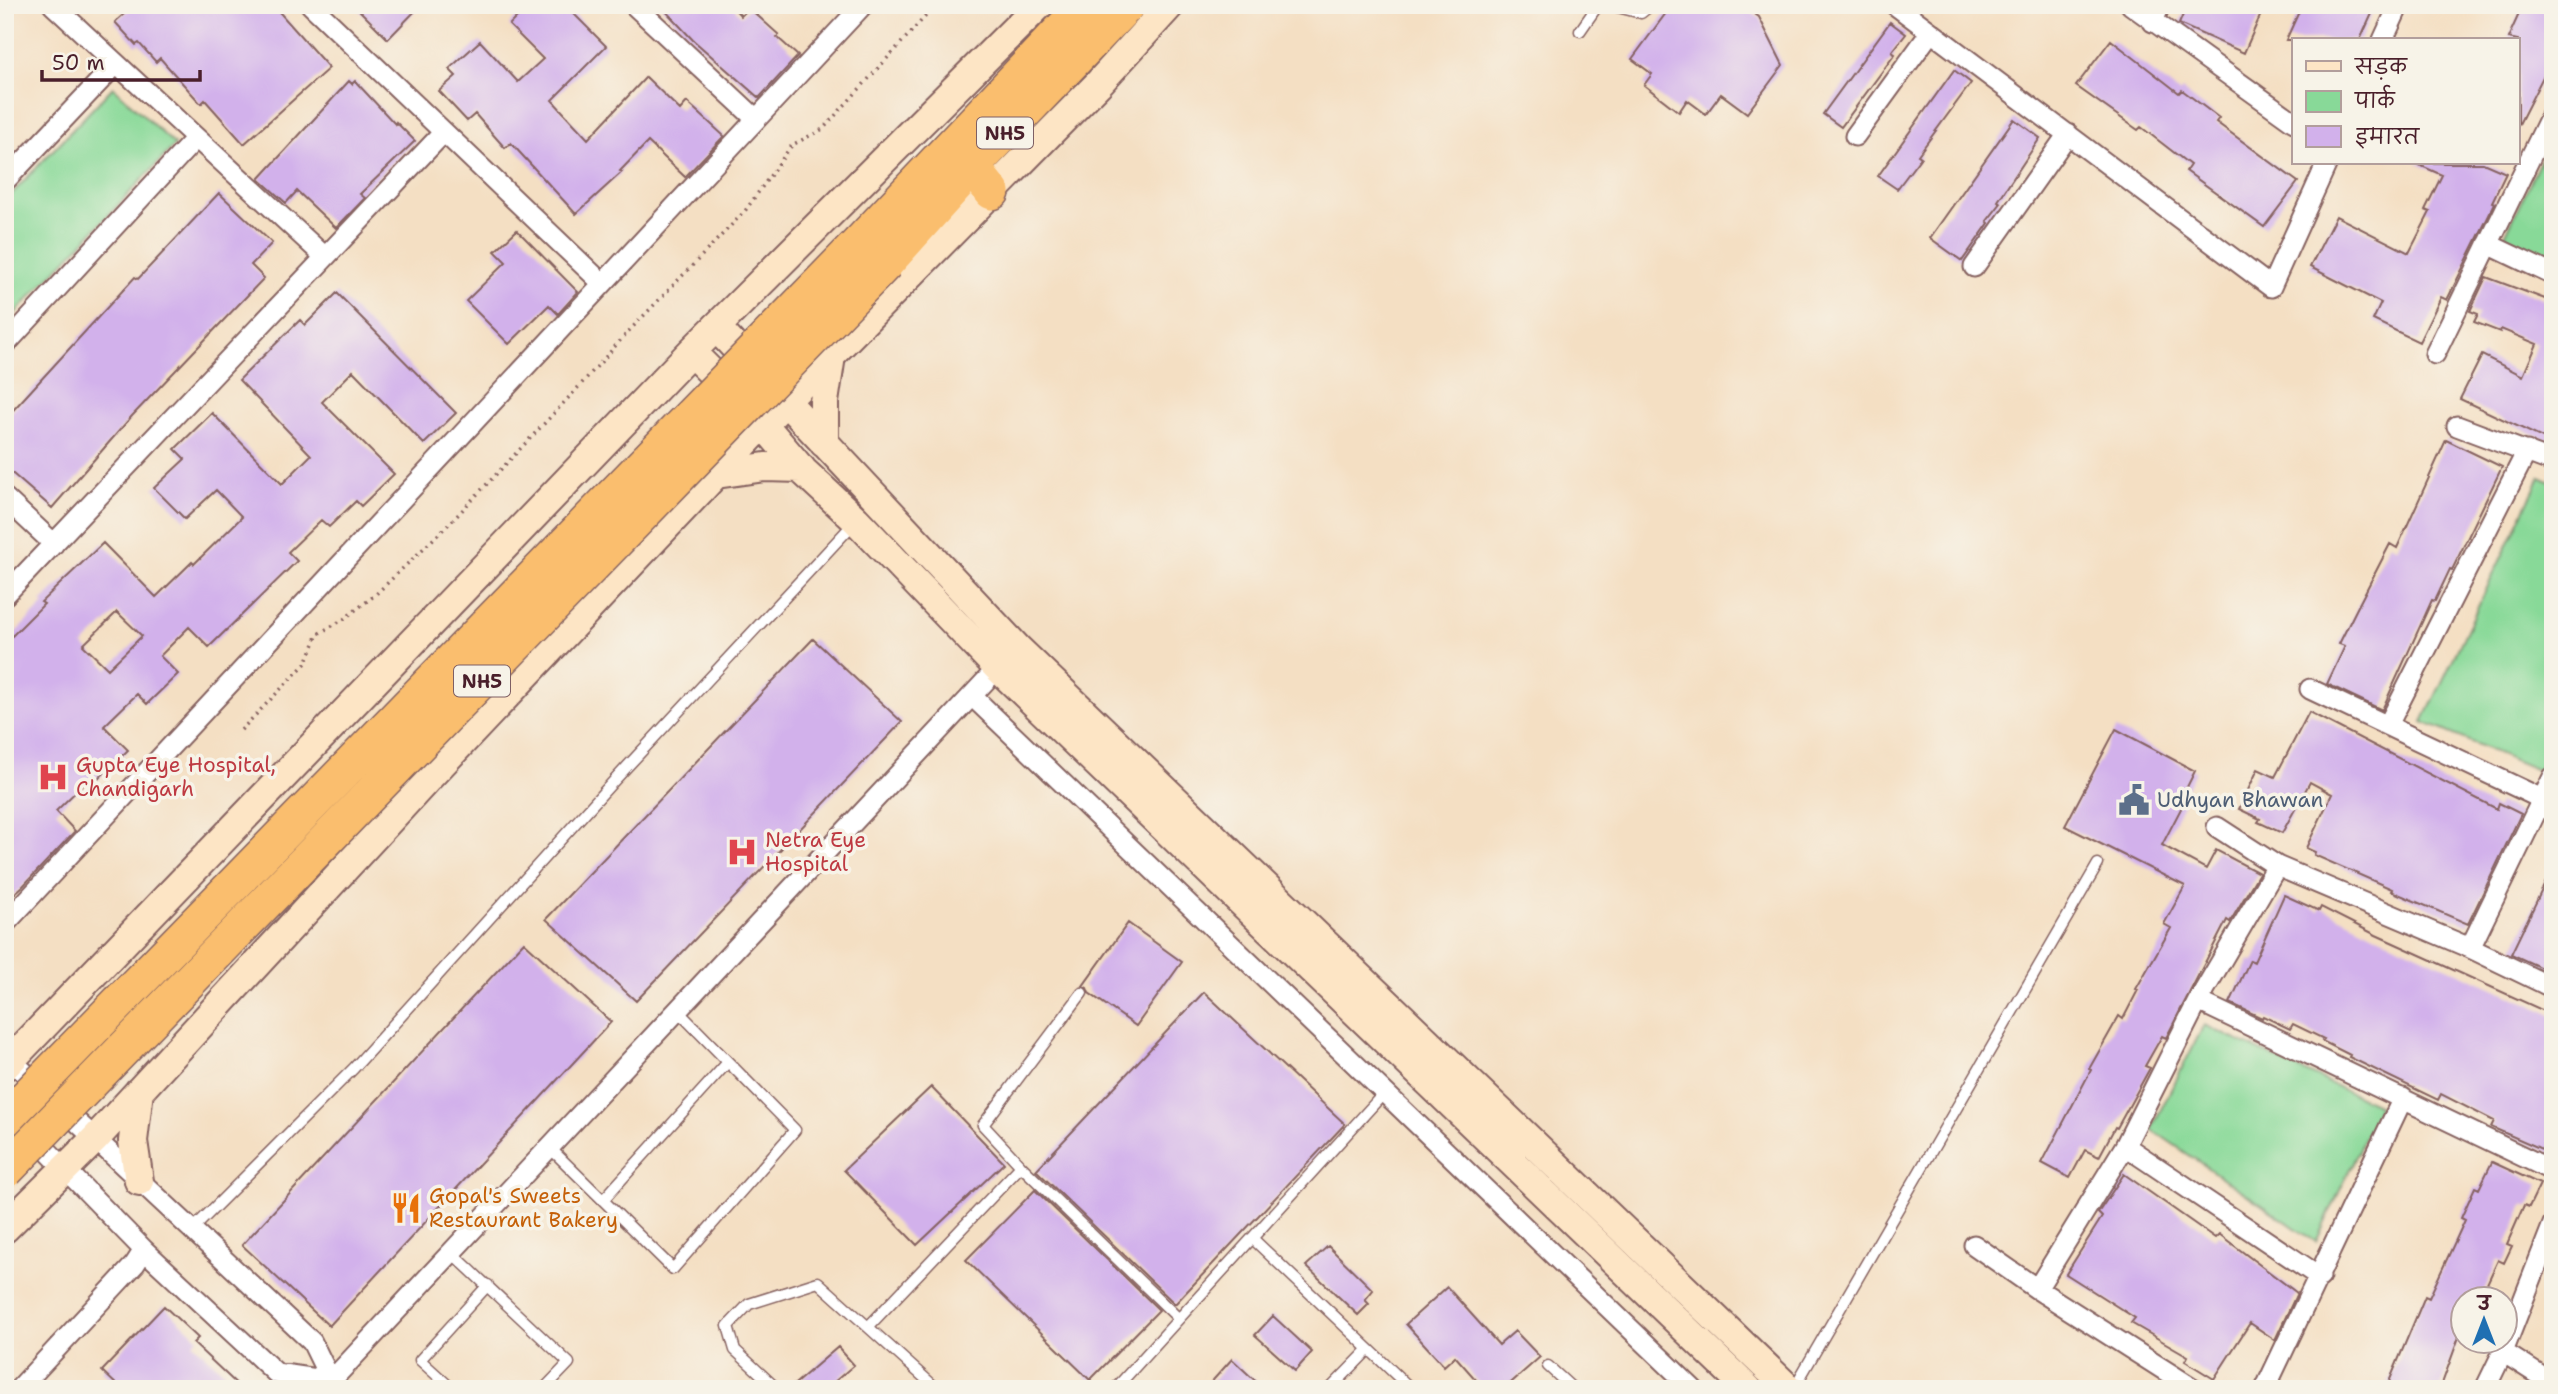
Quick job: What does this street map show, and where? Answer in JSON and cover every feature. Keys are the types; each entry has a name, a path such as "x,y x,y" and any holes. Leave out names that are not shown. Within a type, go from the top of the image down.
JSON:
{"highway":[{"name":"NH5","path":"5,1119 859,242 1085,5"},
{"name":"NH5","path":"5,1171 886,263 982,179 1127,5"}],"street":[{"path":"53,5 324,257"},
{"path":"311,5 602,283"},
{"path":"634,5 755,119"},
{"path":"5,924 863,5"},
{"path":"335,1385 312,1342 95,1139 8,1063 691,352 1039,5"},
{"path":"5,1228 95,1139 432,774 831,356 982,179 1098,84 1170,5"},
{"path":"1895,5 2271,288 2327,164"},
{"path":"2131,5 2156,14 2292,120"},
{"path":"2384,38 2399,5"},
{"path":"1855,136 1930,33"},
{"path":"5,181 116,64"},
{"path":"2435,354 2553,111"},
{"path":"5,595 443,132"},
{"path":"1974,267 2068,134"},
{"path":"5,345 197,138"},
{"path":"2488,244 2553,275"},
{"path":"716,327 824,443 1007,658 1748,1389"},
{"path":"691,352 801,468 856,520 1791,1389"},
{"path":"824,443 824,401 831,356"},
{"path":"2457,426 2553,462"},
{"path":"2388,725 2527,451"},
{"path":"716,474 765,467 801,468"},
{"path":"5,498 54,544"},
{"path":"335,1385 451,1252 1007,658"},
{"path":"2310,690 2542,799"},
{"path":"972,696 1693,1389"},
{"path":"2470,948 2553,777"},
{"path":"2217,827 2277,866 2470,948 2553,988"},
{"path":"2037,1289 2125,1146 2198,1001 2277,866"},
{"path":"2198,1001 2553,1171"},
{"path":"139,1091 133,1142 139,1181"},
{"path":"2266,1389 2403,1098"},
{"path":"5,1108 145,1250 276,1373 335,1385"},
{"path":"2125,1146 2320,1277"},
{"path":"2520,1308 2553,1224"},
{"path":"1974,1245 2037,1289 2194,1389"},
{"path":"19,1389 145,1250"},
{"path":"2485,1389 2501,1356"},
{"path":"2509,1356 2553,1384"}],"lane":[{"path":"1580,31 1598,5"},
{"path":"1610,5 1641,13 1651,5"},
{"path":"193,1229 354,1068 564,834 856,520"},
{"path":"1791,1389 2098,864"},
{"path":"1082,993 983,1125 1021,1166 1178,1318"},
{"path":"549,1147 673,1269 794,1130 677,1010"},
{"path":"603,1200 728,1062"},
{"path":"1115,1389 1385,1093"},
{"path":"868,1327 1021,1166"},
{"path":"1252,1238 1411,1389"},
{"path":"451,1252 569,1363 544,1389"},
{"path":"777,1389 735,1350 727,1326 750,1304 818,1282 937,1389"},
{"path":"452,1389 420,1360 488,1285"},
{"path":"1330,1389 1369,1349"},
{"path":"1548,1366 1573,1389"}],"path":[{"path":"241,730 306,663 318,634 344,619 374,596 452,522 626,333 745,211 792,145 823,129 933,8 955,5"}],"green space":[{"path":"113,87 175,145 5,324 5,201"},
{"path":"2553,133 2553,265 2502,242"},
{"path":"2540,477 2553,483 2553,744 2540,771 2423,722"},
{"path":"2204,1025 2379,1106 2316,1242 2151,1129"}],"building":[{"path":"134,5 273,5 329,68 244,144 205,100 201,104 160,58 156,62 115,22"},
{"path":"354,5 421,5 388,39"},
{"path":"529,5 565,5 606,46 552,100 588,139 646,77 680,110 687,102 724,136 685,177 648,142 620,171 622,172 576,214 511,143 505,148 475,114 467,121 439,91 456,76 449,69 480,41 518,82 543,59 509,25"},
{"path":"660,5 731,5 741,16 749,8 798,56 759,98 693,40"},
{"path":"1672,5 1742,5 1759,17 1783,65 1747,113 1721,94 1706,114 1687,100 1679,112 1644,85 1652,74 1632,59"},
{"path":"2187,5 2265,5 2244,53 2179,24"},
{"path":"2302,5 2376,5 2361,38 2286,40"},
{"path":"2523,5 2553,5 2553,57 2520,122 2520,38 2508,38"},
{"path":"1890,22 1906,34 1892,52 1895,54 1841,127 1823,114"},
{"path":"2111,40 2179,93 2182,90 2219,118 2216,122 2298,182 2264,227 2186,171 2190,165 2141,127 2138,130 2076,86"},
{"path":"1954,70 1971,83 1918,155 1921,157 1897,189 1878,176"},
{"path":"349,81 352,84 355,81 395,124 396,122 415,141 360,194 365,198 336,228 297,191 286,203 259,179"},
{"path":"2014,119 2040,138 1998,201 2001,203 1987,221 1989,223 1962,261 1930,238"},
{"path":"2417,164 2485,164 2506,173 2492,202 2495,203 2447,300 2441,297 2419,342 2373,320 2381,303 2310,267 2336,216 2409,253 2430,212 2425,210 2442,175"},
{"path":"219,193 272,243 251,265 264,278 132,416 52,508 5,467 5,419 135,277 138,279"},
{"path":"517,230 578,292 558,314 549,305 509,344 466,301 506,262 495,251"},
{"path":"2486,277 2553,302 2553,443 2460,399 2482,355 2523,376 2537,344 2501,329 2500,332 2474,322 2478,314 2470,311"},
{"path":"337,293 456,413 424,444 353,371 322,402 394,474 361,506 356,501 329,527 321,520 288,552 297,561 209,647 189,627 160,656 178,674 147,704 137,694 104,726 128,750 97,780 93,775 56,811 75,831 5,902 5,643 44,604 41,602 103,543 156,597 242,517 216,490 185,519 154,488 185,459 175,449 212,413 282,484 311,455 239,380 300,320 305,325","holes":["117,612 142,636 108,669 83,645"]},
{"path":"2446,440 2502,467 2452,570 2450,569 2435,601 2432,600 2382,710 2327,684 2345,646 2339,644 2390,544 2397,548"},
{"path":"813,639 902,722 636,1001 546,919"},
{"path":"2309,712 2497,809 2499,803 2521,814 2468,924 2314,855 2315,852 2306,848 2332,794 2310,782 2282,833 2239,809 2258,769 2275,777"},
{"path":"2116,729 2195,771 2182,797 2186,799 2162,845 2206,869 2216,850 2259,873 2230,922 2227,920 2166,1038 2162,1036 2145,1066 2150,1068 2117,1128 2115,1127 2099,1157 2085,1150 2070,1178 2042,1163 2091,1070 2089,1069 2119,1016 2123,1019 2138,990 2136,989 2171,928 2164,924 2185,886 2065,826"},
{"path":"2553,867 2553,973 2511,954"},
{"path":"2284,895 2319,911 2321,907 2376,935 2553,1015 2553,1154 2491,1127 2494,1121 2441,1094 2438,1100 2349,1057 2350,1055 2322,1041 2324,1039 2293,1024 2290,1029 2230,1003 2250,960 2254,962"},
{"path":"1128,923 1182,962 1136,1026 1083,986"},
{"path":"524,942 611,1022 329,1326 242,1245"},
{"path":"1204,992 1345,1124 1175,1304 1036,1170"},
{"path":"931,1087 1004,1163 917,1245 844,1170"},
{"path":"2492,1162 2540,1184 2529,1207 2524,1205 2507,1244 2512,1246 2504,1263 2498,1260 2486,1286 2450,1286 2452,1356 2440,1389 2386,1389 2425,1296 2429,1298 2465,1220 2461,1218 2475,1187 2479,1189"},
{"path":"2124,1174 2215,1238 2219,1234 2297,1293 2275,1340 2250,1323 2214,1379 2185,1361 2188,1356 2131,1323 2135,1318 2066,1274 2102,1217 2098,1213"},
{"path":"1035,1190 1159,1310 1090,1380 966,1260"},
{"path":"1328,1246 1373,1290 1365,1300 1369,1304 1358,1315 1306,1266"},
{"path":"1447,1287 1499,1345 1515,1331 1540,1357 1504,1389 1484,1389 1455,1356 1444,1366 1406,1324"},
{"path":"164,1306 198,1338 193,1343 242,1389 121,1389 102,1371"},
{"path":"1273,1316 1312,1352 1295,1371 1255,1335"},
{"path":"838,1347 854,1365 826,1389 789,1389"},
{"path":"1232,1359 1264,1389 1205,1389"}],"place":[{"name":"Gupta Eye Hospital, Chandigarh","path":"53,777"},
{"name":"Udhyan Bhawan","path":"2134,800"},
{"name":"Netra Eye Hospital","path":"742,852"},
{"name":"Gopal's Sweets Restaurant Bakery","path":"406,1208"}]}
